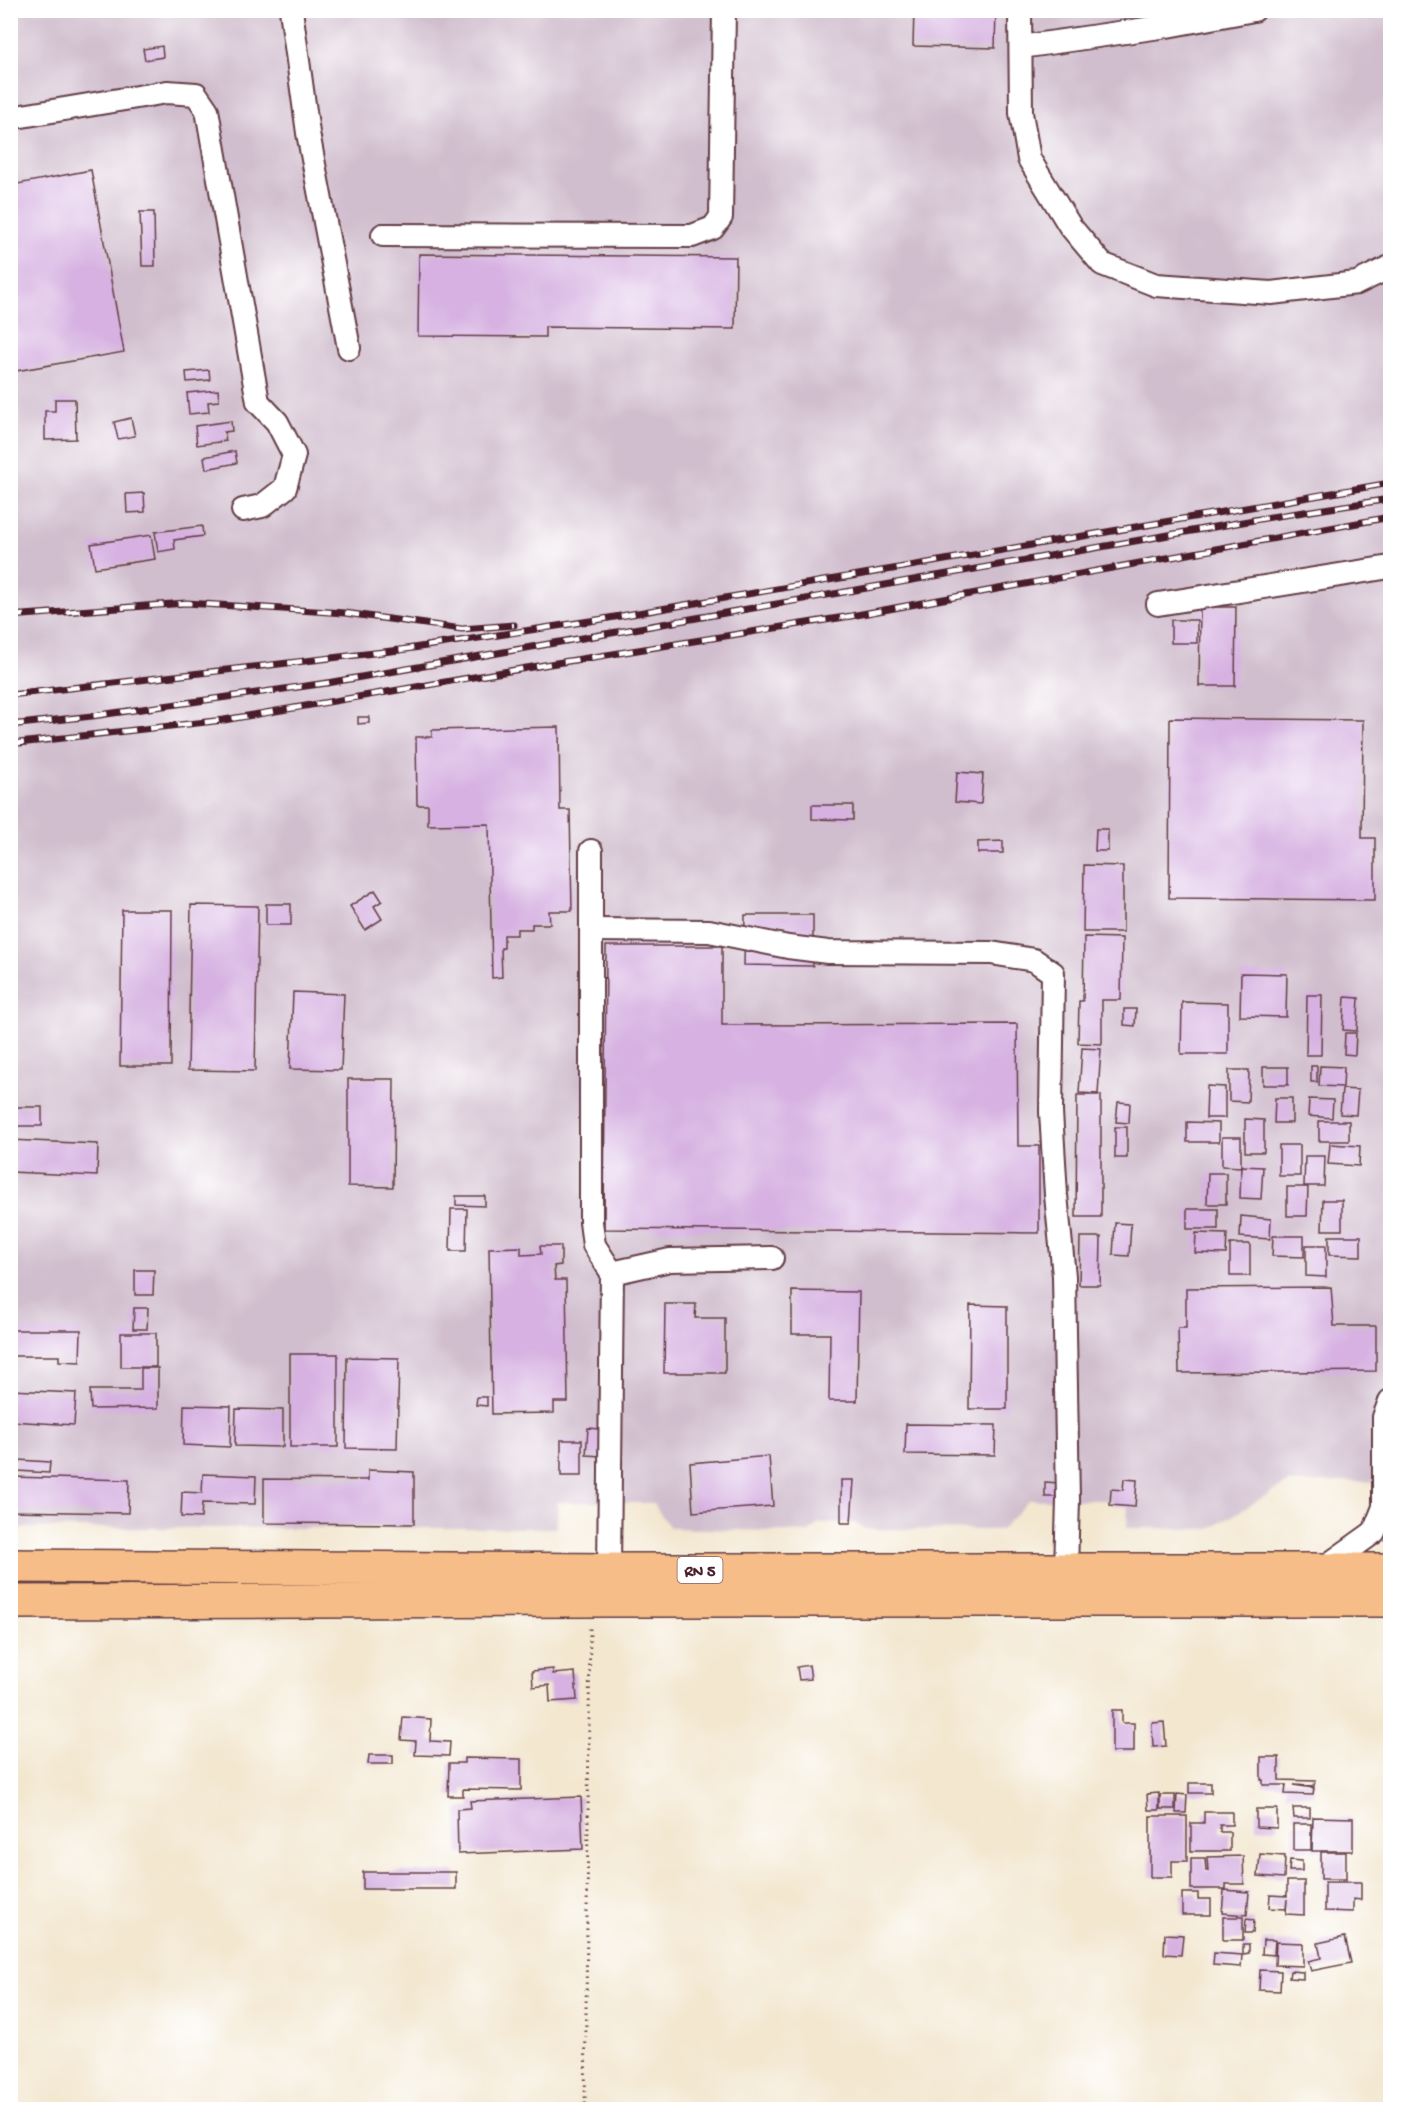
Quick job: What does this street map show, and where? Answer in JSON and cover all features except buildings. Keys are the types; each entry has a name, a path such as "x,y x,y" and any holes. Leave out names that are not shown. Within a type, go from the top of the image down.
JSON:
{"highway":[{"name":"RN 5","path":"10,1566 609,1570 1390,1570"},
{"name":"RN 5","path":"10,1602 1390,1600"}],"lane":[{"path":"291,10 308,133 349,348"},
{"path":"383,235 692,236 713,228 720,217 724,10"},
{"path":"1020,10 1021,112 1029,159 1070,226 1102,264 1156,285 1271,293 1357,283 1390,267"},
{"path":"1021,47 1167,26 1254,10"},
{"path":"10,118 167,92 196,94 207,110 258,402 277,422 294,455 285,488 262,506 243,510"},
{"path":"1158,604 1390,567"},
{"path":"591,851 591,1222 594,1245 612,1273 609,1570"},
{"path":"591,930 709,931 788,947 828,952 991,953 1034,960 1053,973 1052,1112 1056,1195 1064,1276 1068,1500 1066,1570"},
{"path":"612,1273 670,1260 772,1258"},
{"path":"1320,1570 1374,1532 1381,1518 1384,1507 1384,1418 1390,1401"}],"path":[{"path":"585,2109 591,1600"}],"shaded area":[{"path":"11,11 1390,11 1390,1481 1287,1483 1210,1529 1127,1528 1128,1500 1029,1500 1001,1530 865,1529 855,1523 819,1523 809,1532 670,1528 653,1503 558,1502 557,1528 11,1528"}],"railway":[{"path":"10,695 400,650 603,619 1390,483"},
{"path":"10,725 92,716 327,683 1271,517 1390,499"},
{"path":"10,744 224,720 550,664 851,616 1390,517"},
{"path":"10,616 186,603 345,613 462,629 514,625"}]}
